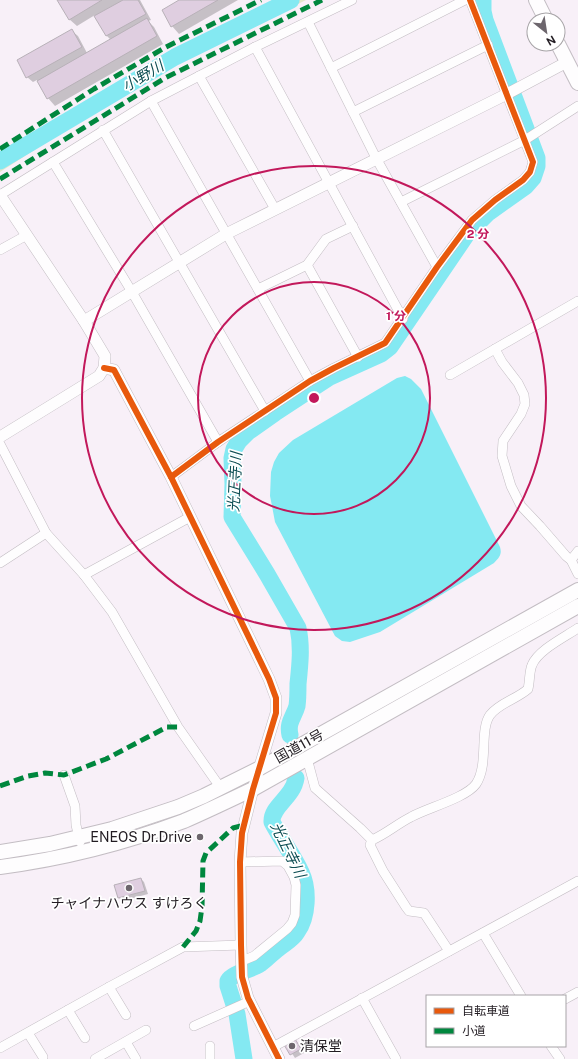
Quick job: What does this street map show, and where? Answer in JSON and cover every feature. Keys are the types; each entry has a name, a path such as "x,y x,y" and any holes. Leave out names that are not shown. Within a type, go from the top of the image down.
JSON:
{"main road":[{"path":"536,0 542,12"},
{"path":"562,52 578,83"},
{"name":"国道11号","path":"0,866 49,859 112,829 178,807 260,768 578,590"},
{"name":"国道11号","path":"0,852 50,844 116,843 183,821 253,789 578,606"}],"street":[{"path":"0,437 99,376 104,368 105,356 84,321 0,195 151,101 255,46 352,0"},
{"path":"331,68 465,0"},
{"path":"171,477 218,442 310,381 385,343 403,319 437,267 472,220 495,200 523,180 530,172 533,162 470,0"},
{"path":"308,22 376,158 437,267"},
{"path":"353,112 488,45"},
{"path":"255,46 403,319"},
{"path":"84,321 226,234 507,94 567,62"},
{"path":"199,76 275,210"},
{"path":"151,101 310,381"},
{"path":"401,202 525,140 578,106"},
{"path":"103,130 265,411"},
{"path":"53,162 132,292 218,442"},
{"path":"258,289 306,265 326,239 353,226"},
{"path":"0,250 27,235"},
{"path":"306,265 358,357"},
{"path":"450,375 578,301"},
{"path":"495,349 502,362 518,383 524,395 525,404 521,414 503,441 502,456 511,486 521,506 571,560 578,574"},
{"path":"104,368 114,370 171,477 269,679 276,698 276,713 253,789 242,833 240,862 242,968 250,1001 279,1059"},
{"path":"0,444 46,533 84,575 112,612 178,726 220,787"},
{"path":"84,575 190,517"},
{"path":"0,563 46,533"},
{"path":"571,560 578,551"},
{"path":"449,951 424,913 410,911 406,907 383,871 370,845 372,840 385,834 412,816 461,795 475,786 482,773 486,727 489,716 528,689 530,669 539,654 578,628"},
{"path":"307,758 315,788 372,840"},
{"path":"64,775 75,806 76,825 80,844"},
{"path":"240,862 282,861 288,866 294,877 296,885 295,915 292,923 242,968"},
{"path":"273,1048 578,881"},
{"path":"483,933 520,995"},
{"path":"0,1048 183,947 241,945"},
{"path":"109,987 126,1016"},
{"path":"566,998 578,992"},
{"path":"362,998 396,1059"},
{"path":"194,1026 250,1001"},
{"path":"68,1010 85,1038"},
{"path":"95,1059 146,1030"},
{"path":"28,1033 43,1057"},
{"path":"126,1042 136,1059"},
{"path":"210,1046 210,1059"},
{"path":"552,1047 560,1059"}],"green space":[{"path":"278,0 306,0 183,61 81,120 0,172 0,157 96,95 166,56"}],"water":[{"path":"405,376 411,379 421,389 500,547 501,554 494,563 380,632 350,642 342,641 335,636 275,522 270,496 271,472 279,453 293,440 397,378"}],"building":[{"path":"57,0 102,0 69,20"},
{"path":"123,0 138,0 146,14 106,36 94,16"},
{"path":"179,0 218,0 171,27 162,10"},
{"path":"147,18 157,36 47,99 37,81"},
{"path":"72,29 82,47 26,78 17,60"},
{"name":"チャイナハウス すけろく","path":"141,878 145,891 118,898 114,885"},
{"name":"清保堂","path":"294,1037 301,1049 290,1055 283,1043"}],"waterway":[{"name":"小野川","path":"0,161 175,57 291,0"},
{"name":"光正寺川","path":"290,735 289,727 298,701 300,656 298,628 232,517 232,458 234,449 239,441 248,432 330,377 381,354 390,347 467,234 488,213 526,186 533,178 537,166 537,158 485,20 483,0"},
{"name":"光正寺川","path":"244,1059 237,1014 228,986 228,981 230,978 260,964 291,939 301,926 305,911 306,894 304,879 272,822 275,811 291,791 296,778"}],"marked path":[{"path":"0,149 94,89 166,47 261,0"},
{"path":"0,179 165,78 322,0"},
{"path":"0,786 28,776 45,773 64,775 106,759 167,727 178,727"},
{"path":"183,947 196,931 200,921 202,907 203,861 206,853 233,828 244,825"}],"cycle path":[{"path":"171,477 218,442 310,381 385,343 437,267 472,220 495,200 523,180 530,172 533,162 470,0"},
{"path":"104,368 114,370 171,477 269,679 276,698 276,713 253,789 242,833 240,862 242,977 248,998 279,1059"}],"place":[{"name":"ENEOS Dr.Drive","path":"200,837"},
{"name":"チャイナハウス すけろく","path":"129,888"},
{"name":"清保堂","path":"292,1046"}]}
